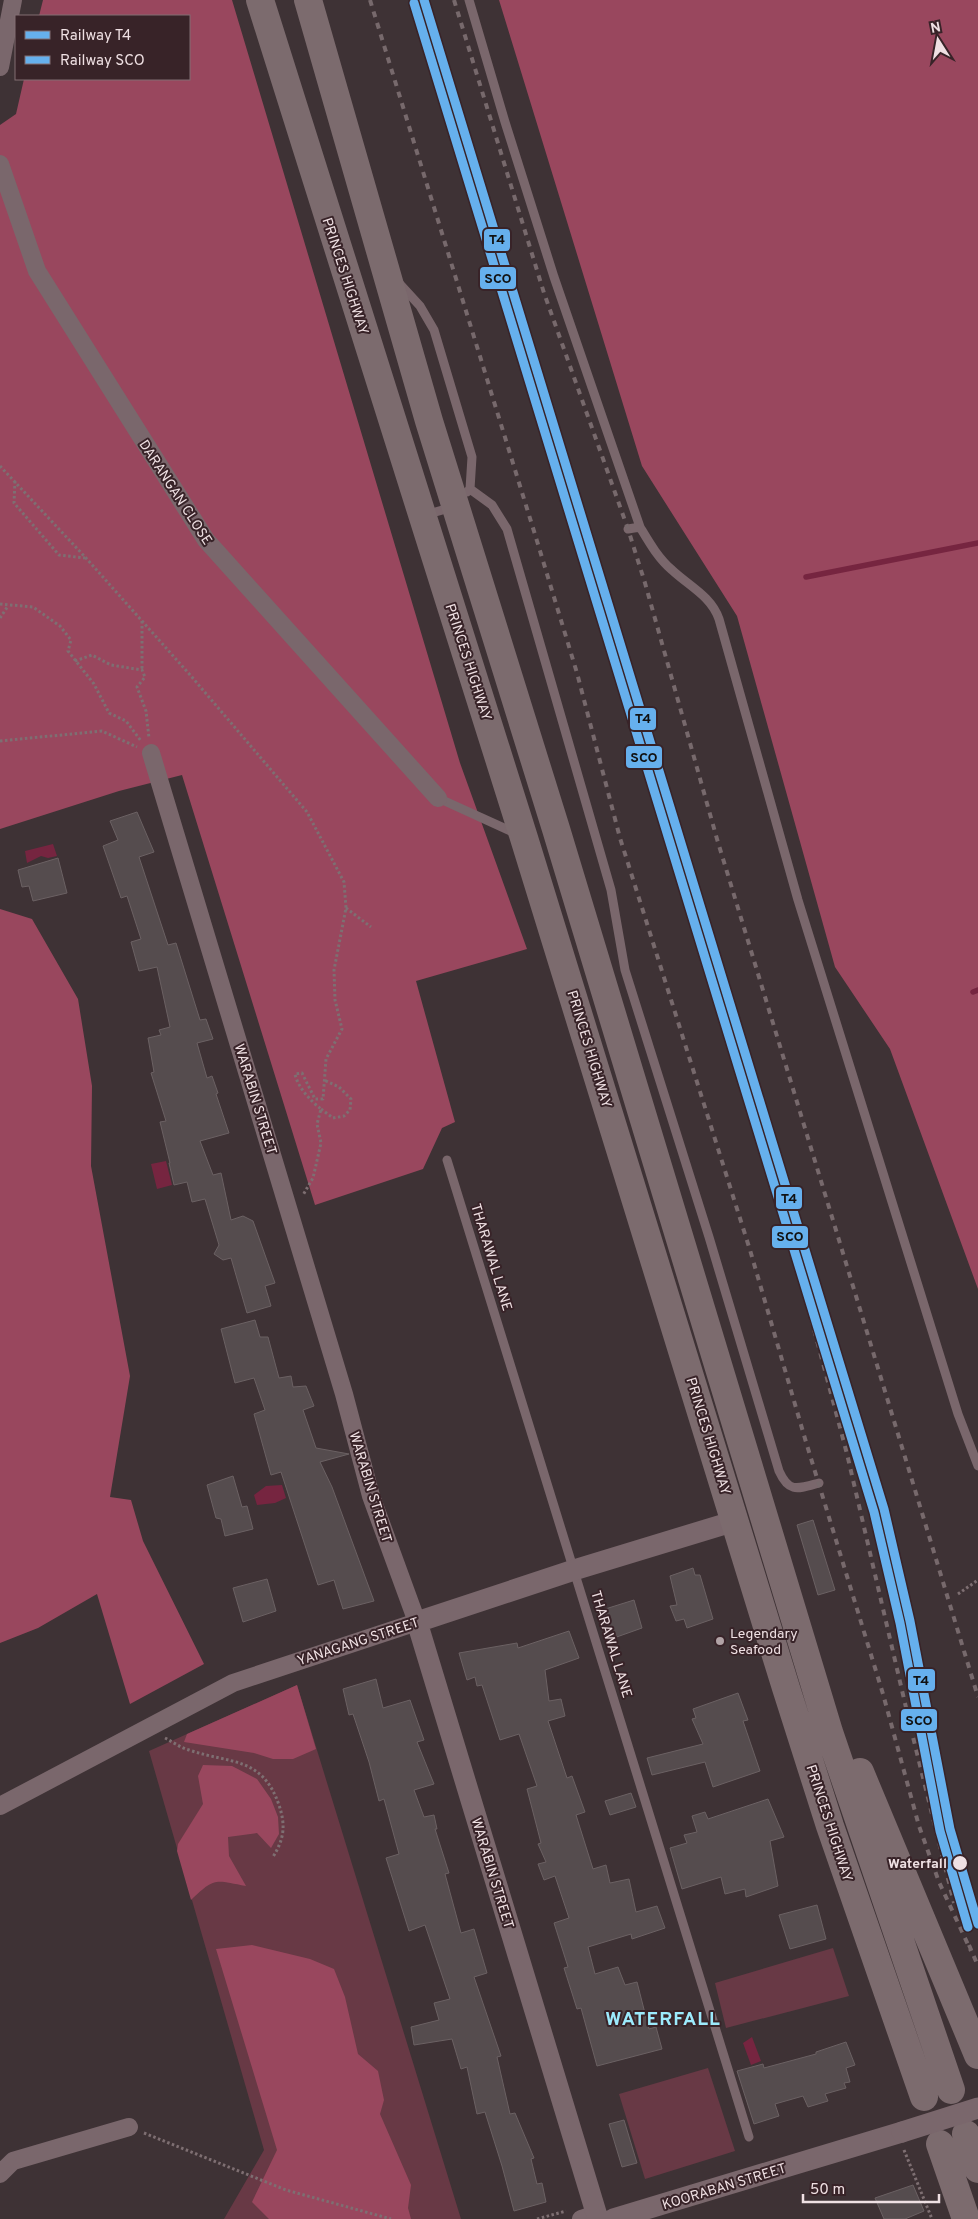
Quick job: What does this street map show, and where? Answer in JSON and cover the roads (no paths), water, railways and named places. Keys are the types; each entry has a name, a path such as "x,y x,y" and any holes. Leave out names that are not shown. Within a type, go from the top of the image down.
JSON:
{"highway":[{"name":"PRINCES HIGHWAY","path":"260,0 524,838 824,1808 924,2096"},
{"name":"PRINCES HIGHWAY","path":"308,0 384,267 463,498 562,848 832,1741 951,2090"},
{"path":"790,1602 978,2055"},
{"path":"966,2134 978,2169"},
{"path":"940,2144 966,2219"}],"street":[{"path":"0,67 13,0"},
{"name":"DARANGAN CLOSE","path":"0,164 37,271 206,540 438,798"},
{"name":"WARABIN STREET","path":"151,753 344,1394 371,1496 417,1622 597,2218"},
{"name":"YANAGANG STREET","path":"0,1806 233,1683 574,1570 735,1520"},
{"name":"KOORABAN STREET","path":"597,2218 902,2139 978,2108"},
{"path":"0,2174 13,2160 129,2127"}],"lane":[{"path":"469,0 554,277 640,526 651,547 671,570 700,592 717,612 801,909 958,1414 978,1466"},
{"path":"422,516 463,498 492,505 507,529 610,890 625,970 709,1237 778,1470 785,1484 795,1489 819,1483"},
{"path":"628,530 640,526"},
{"path":"438,798 524,838"},
{"name":"THARAWAL LANE","path":"447,1160 749,2137"}],"waterway":[{"path":"806,577 978,543"},
{"path":"973,992 978,990"}],"railway":[{"path":"370,0 577,673 620,838 750,1250 883,1694 919,1826 939,1882 971,1951"},
{"path":"454,0 544,293 628,529 645,583 717,839 978,1697"},
{"path":"770,1131 783,1212 847,1454 954,1903"},
{"path":"969,1945 978,1966"}],"rail line":[{"name":"T4","path":"424,0 884,1509 910,1621 950,1829 978,1924"},
{"name":"SCO","path":"414,3 874,1512 900,1623 940,1831 968,1927"}],"place":[{"name":"Legendary Seafood","path":"720,1641"},
{"name":"Waterfall","path":"960,1863"}],"district":[{"name":"WATERFALL","path":"663,2018"}]}
